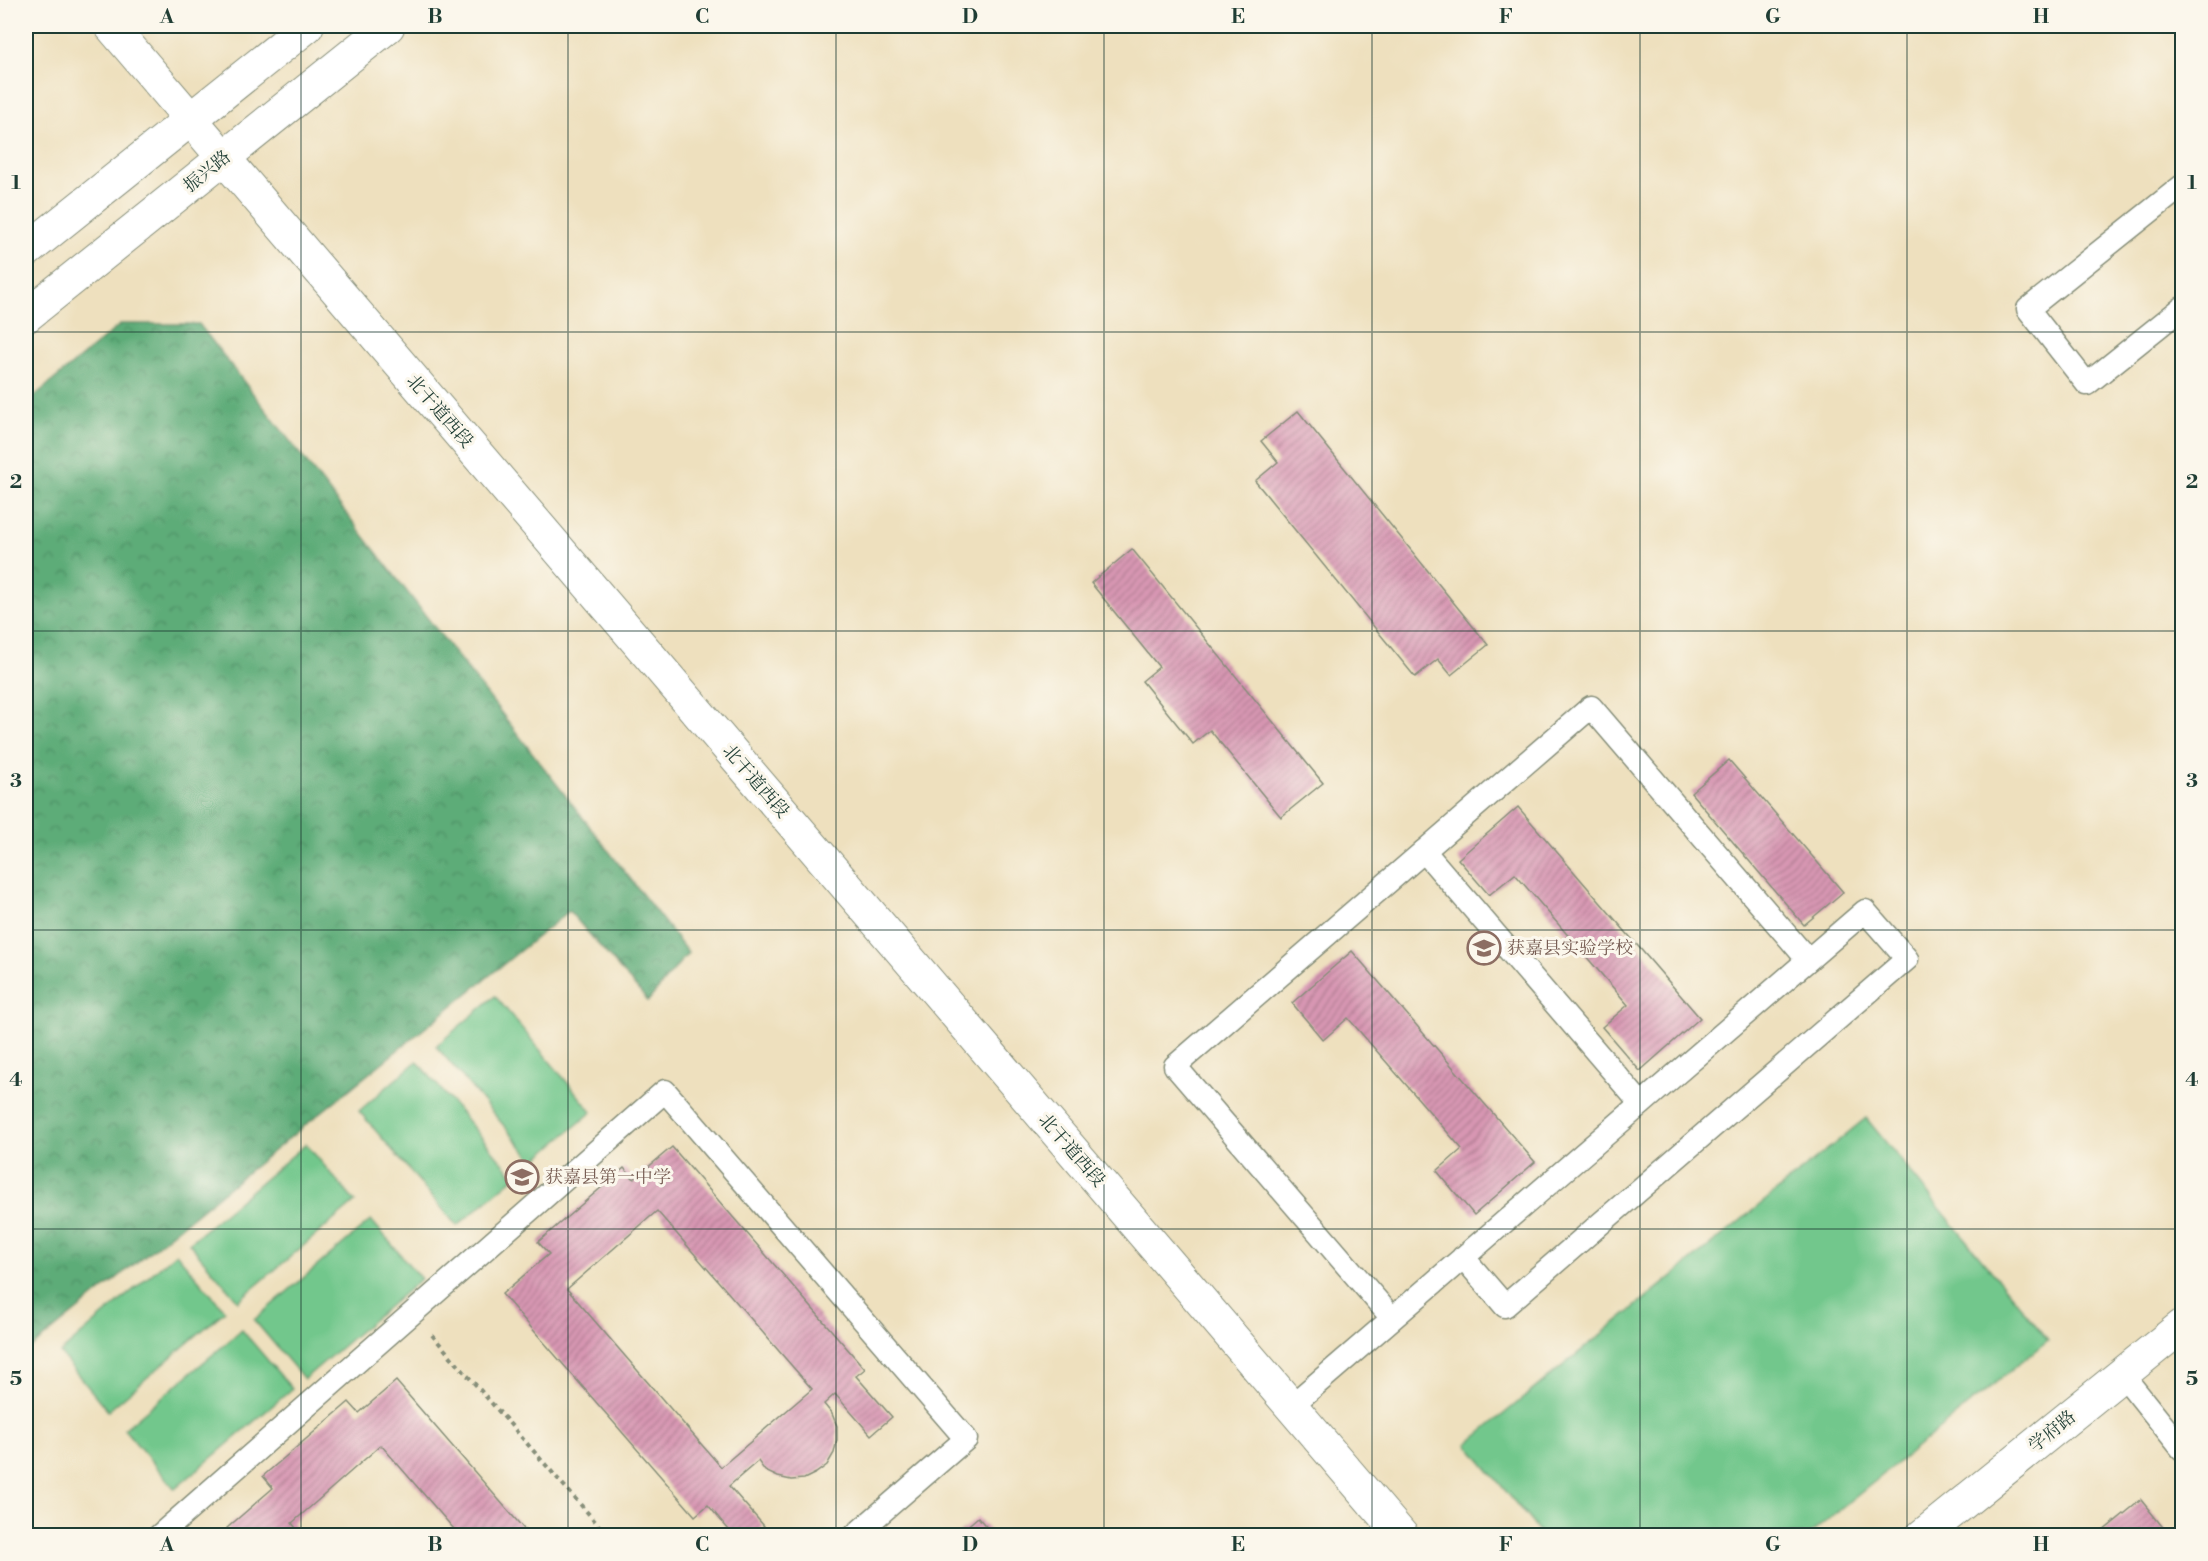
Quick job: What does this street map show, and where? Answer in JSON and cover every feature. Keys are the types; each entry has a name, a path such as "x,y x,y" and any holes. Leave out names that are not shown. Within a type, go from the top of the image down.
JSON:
{"street":[{"name":"北干道西段","path":"111,26 1402,1536"},
{"path":"26,251 307,26"},
{"name":"振兴路","path":"26,316 388,26"},
{"name":"学府路","path":"1922,1536 2182,1326"}],"lane":[{"path":"2182,186 2028,309 2087,384 2182,308"},
{"path":"1392,1318 1175,1066 1591,707 1808,960"},
{"path":"1424,851 1641,1104"},
{"path":"1291,1406 1392,1318 1865,911 1907,959 1505,1306 1463,1257"},
{"path":"159,1536 664,1092 966,1438 854,1536"},
{"path":"2122,1374 2182,1449"}],"path":[{"path":"412,1313 608,1536"}],"green space":[{"path":"121,324 199,324 688,953 648,1001 569,911 26,1352 26,403"},
{"path":"495,996 592,1112 534,1161 436,1046"},
{"path":"417,1061 515,1177 457,1226 359,1111"},
{"path":"1866,1118 2048,1340 1809,1535 1542,1535 1467,1444"},
{"path":"306,1144 355,1202 238,1301 189,1243"},
{"path":"371,1220 421,1279 304,1379 254,1320"},
{"path":"176,1253 225,1311 108,1411 60,1353"},
{"path":"242,1330 292,1389 175,1489 124,1429"}],"building":[{"path":"1298,411 1488,645 1451,675 1438,659 1415,677 1255,481 1278,462 1261,441"},
{"path":"1132,549 1323,783 1281,817 1210,730 1193,744 1142,681 1159,667 1091,583"},
{"path":"1729,760 1843,892 1804,925 1691,793"},
{"path":"1518,807 1700,1018 1640,1071 1602,1027 1628,1005 1515,874 1489,895 1458,859"},
{"path":"1352,951 1535,1162 1474,1215 1437,1171 1462,1149 1348,1018 1323,1040 1292,1003"},
{"path":"672,1147 865,1369 856,1376 892,1417 871,1435 835,1394 824,1404 832,1414 837,1426 834,1453 827,1465 804,1479 791,1480 765,1471 758,1461 729,1486 764,1526 753,1536 734,1536 708,1505 695,1516 502,1294 549,1254 538,1242 624,1168 634,1179","holes":["657,1211 812,1389 721,1467 567,1289"]},
{"path":"396,1381 530,1536 460,1536 381,1445 292,1523 302,1536 234,1536 227,1528 273,1488 263,1476 349,1402 359,1413"},
{"path":"2141,1500 2170,1536 2097,1536"},
{"path":"978,1517 994,1536 956,1536"}],"place":[{"name":"获嘉县实验学校","path":"1484,948"},
{"name":"获嘉县第一中学","path":"522,1177"}]}
